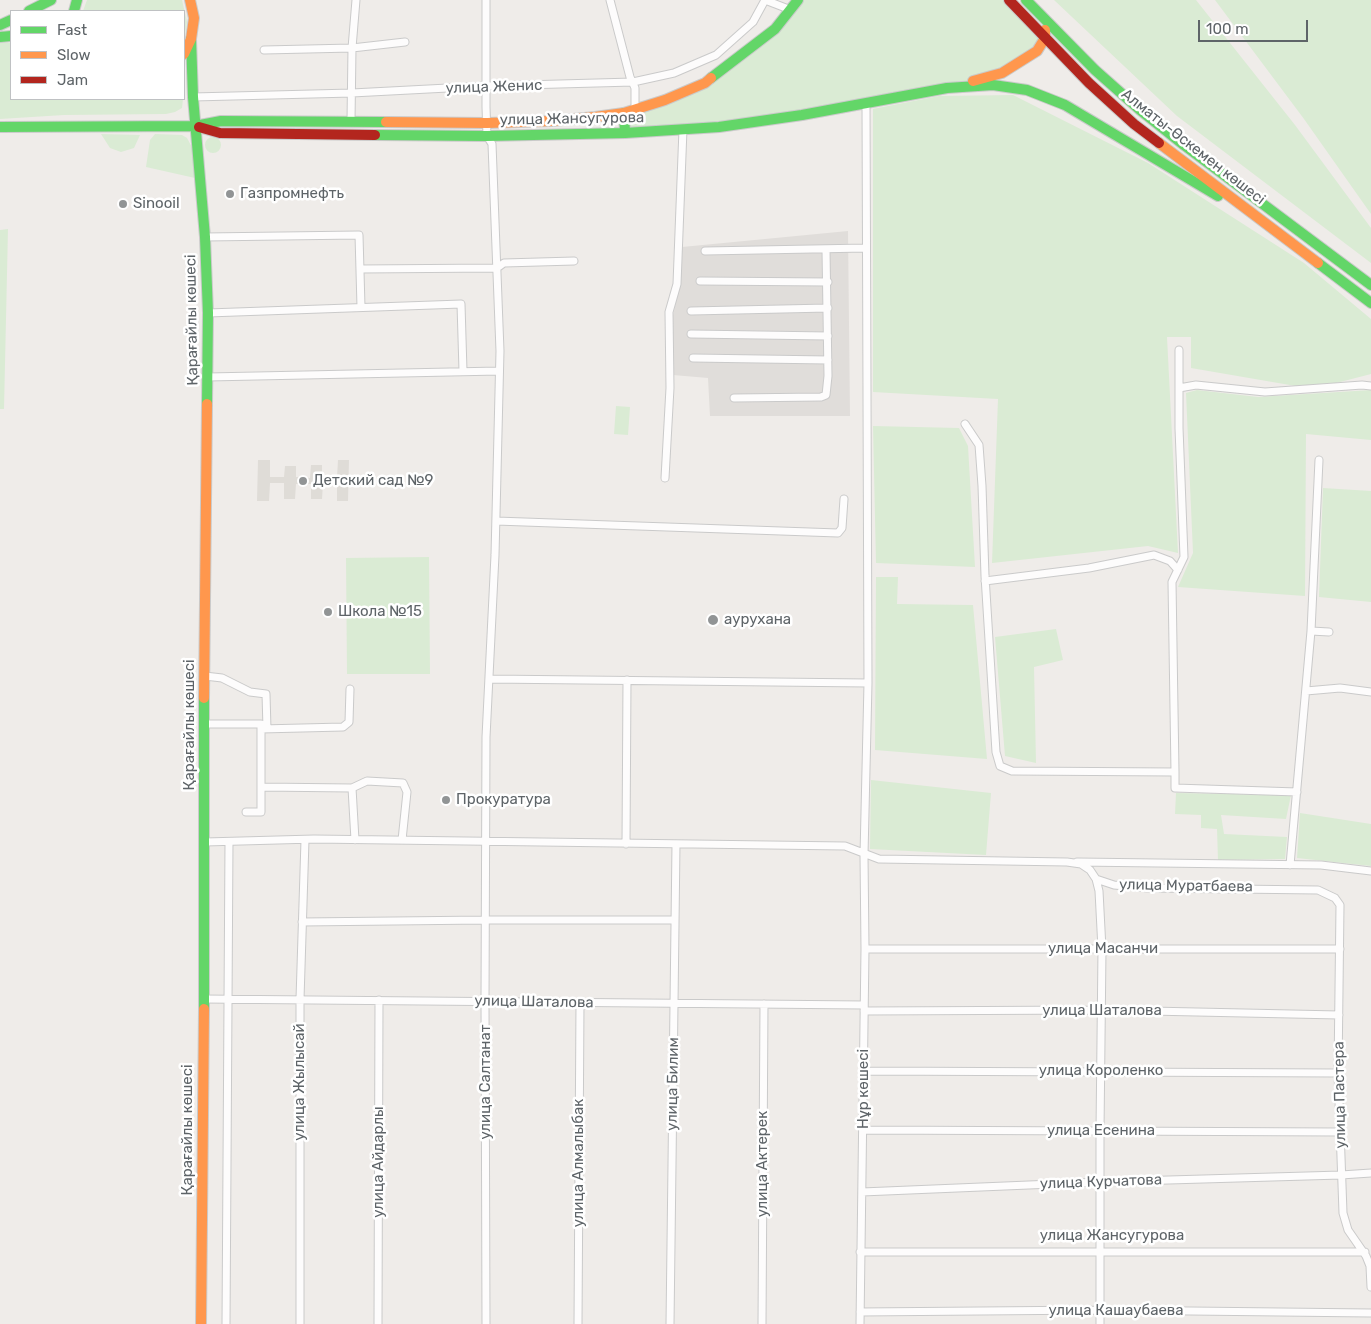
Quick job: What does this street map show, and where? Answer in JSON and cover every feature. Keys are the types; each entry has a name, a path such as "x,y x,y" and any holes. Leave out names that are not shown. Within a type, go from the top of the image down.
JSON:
{"main road":[{"path":"31,7 50,0"},
{"path":"185,52 191,39 194,18 190,0"},
{"name":"улица Жансугурова","path":"0,127 195,126 221,121 487,123 569,119 624,113 664,100 705,83 776,29 798,0"},
{"name":"Алматы-Өскемен көшесі","path":"1009,0 1089,83 1134,124 1371,303"},
{"path":"947,88 1002,74 1037,51 1045,38 1045,30 1029,3"},
{"name":"Алматы-Өскемен көшесі","path":"1029,3 1095,70 1139,109 1371,285"},
{"name":"Қарағайлы көшесі","path":"191,39 195,126 205,237 208,312 201,1324"},
{"path":"947,88 993,85 1026,90 1065,105 1284,236 1292,225"},
{"name":"улица Жансугурова","path":"195,126 220,133 487,136 626,133 719,127 785,118 947,88"},
{"path":"624,113 626,133"},
{"path":"355,121 358,134"}],"street":[{"path":"355,121 352,94 352,48 356,0"},
{"name":"улица Салтанат","path":"486,0 487,136 492,144 499,370 496,521 486,737 486,1324"},
{"path":"610,0 635,88 635,110"},
{"path":"765,0 791,10"},
{"name":"улица Женис","path":"193,97 352,94 486,86 632,82 674,73 716,55 753,22 765,0"},
{"path":"264,50 352,48 405,42"},
{"name":"Нұр көшесі","path":"860,1324 864,1070 864,855 868,683 866,103"},
{"path":"665,478 670,388 669,312 677,284 683,129"},
{"path":"205,237 359,235 361,308"},
{"path":"705,251 866,248"},
{"path":"734,398 823,397 826,395 828,390 828,282 826,250"},
{"path":"360,269 497,268 504,263 574,261"},
{"path":"700,281 828,282"},
{"path":"208,312 461,304 462,371"},
{"path":"691,311 828,308"},
{"path":"691,334 828,336"},
{"path":"1179,350 1184,556 1172,582 1175,788 1296,792"},
{"path":"693,358 828,360"},
{"path":"208,376 499,370"},
{"path":"1179,388 1196,384 1265,392 1362,385 1371,386"},
{"path":"965,424 979,445 985,581 996,752 1000,766 1012,771 1175,772"},
{"path":"1290,864 1311,631 1319,460"},
{"path":"496,521 838,533 842,528 844,499"},
{"path":"985,581 1090,568 1154,555 1170,561 1178,570"},
{"path":"1311,631 1329,632"},
{"path":"205,676 222,678 250,692 266,694 262,812 246,812"},
{"path":"489,679 868,683"},
{"path":"626,844 627,680"},
{"path":"1306,691 1340,688 1371,692"},
{"path":"264,729 343,727 350,722 350,689"},
{"path":"204,724 260,724 264,729"},
{"path":"262,787 352,788 367,781 403,783 407,792 402,840"},
{"path":"352,788 355,840"},
{"name":"улица Жылысай","path":"300,1324 300,999 305,840"},
{"name":"улица Муратбаева","path":"205,842 402,840 845,846 879,860 1067,862 1081,864 1090,870 1096,879 1114,885 1148,888 1318,890 1335,898"},
{"path":"226,1324 229,842"},
{"name":"улица Билим","path":"670,1324 676,844"},
{"path":"1067,862 1290,864 1321,865 1371,871"},
{"path":"1096,879 1099,891 1102,949 1100,1324"},
{"name":"улица Пастера","path":"1335,898 1340,905 1338,1074 1343,1214 1348,1230 1364,1252 1370,1266 1371,1287"},
{"path":"302,922 675,920"},
{"name":"улица Масанчи","path":"865,949 1340,949"},
{"name":"улица Шаталова","path":"203,999 764,1004 864,1008 1102,1010 1339,1015"},
{"name":"улица Айдарлы","path":"378,1324 379,1000"},
{"name":"улица Алмалыбак","path":"578,1324 580,1002"},
{"name":"улица Актерек","path":"762,1324 764,1004"},
{"name":"улица Короленко","path":"864,1070 1338,1074"},
{"name":"улица Есенина","path":"863,1130 1339,1132"},
{"name":"улица Курчатова","path":"862,1192 1371,1173"},
{"name":"улица Жансугурова","path":"860,1252 1364,1252"},
{"name":"улица Кашаубаева","path":"860,1312 1100,1310 1371,1313"}],"shaded area":[{"path":"848,231 850,416 710,416 708,378 673,375 673,316 681,277 682,247"},
{"name":"Детский сад №9","path":"258,460 270,460 270,477 284,477 285,466 296,466 296,477 310,478 311,465 322,465 322,478 337,478 338,460 349,460 348,501 337,501 337,483 323,483 322,499 311,499 311,484 296,484 295,499 284,499 284,483 270,483 269,501 257,501"}],"green space":[{"path":"87,0 182,0 184,10 83,10"},
{"path":"798,0 1011,0 1042,44 987,78 750,122 625,133 624,113 676,95 745,52"},
{"path":"1054,0 1196,0 1295,125 1371,228 1371,263 1177,116"},
{"path":"1215,0 1371,0 1371,214 1304,119"},
{"path":"185,13 187,22 185,35"},
{"path":"0,42 10,43 10,100 183,100 182,108 166,114 64,115 0,119"},
{"path":"1013,95 1148,163 1304,263 1371,319 1371,374 1313,389 1191,368 1191,337 1167,337 1178,553 1148,546 992,563 998,399 873,392 873,109 939,96"},
{"path":"101,134 140,135 134,148 121,152 110,148"},
{"path":"155,134 182,135 187,138 194,151 195,178 146,167 150,140"},
{"path":"213,137 221,145 213,153 205,145"},
{"path":"8,229 4,409 0,409 0,230"},
{"path":"1197,390 1258,397 1371,390 1371,440 1306,434 1305,596 1178,587 1193,553 1186,393"},
{"path":"616,406 630,407 628,435 614,434"},
{"path":"873,426 959,428 968,446 975,567 876,563"},
{"path":"1323,488 1371,491 1371,602 1319,597"},
{"path":"429,557 430,674 347,674 346,558"},
{"path":"876,577 898,577 897,604 973,605 987,759 875,750"},
{"path":"1056,629 1063,660 1034,667 1036,763 1005,756 995,637"},
{"path":"871,780 991,793 986,855 870,849"},
{"path":"1176,793 1291,795 1286,819 1221,815 1224,834 1287,837 1285,859 1218,860 1217,829 1201,828 1201,815 1175,814"},
{"path":"1300,813 1371,824 1371,866 1297,858"}],"traffic: fast":[{"path":"31,10 51,0"},
{"path":"74,10 77,0"},
{"path":"711,78 775,29 798,0"},
{"path":"1026,0 1095,70 1139,109 1371,285"},
{"path":"0,25 10,20"},
{"path":"0,37 10,36"},
{"path":"191,39 193,97 205,237 208,313 207,404"},
{"path":"947,88 993,85 1027,90 1065,105 1218,196"},
{"path":"375,135 487,136 625,133 719,127 802,115 947,88"},
{"path":"624,113 625,133"},
{"path":"0,127 195,126 221,121 386,122"},
{"path":"1318,263 1371,303"},
{"path":"204,698 204,1009"}],"traffic: slow":[{"path":"185,52 191,39 194,18 190,0"},
{"path":"973,81 1002,73 1037,51 1045,38 1045,30"},
{"path":"386,122 487,123 552,121 595,117 624,113 665,100 705,83 711,78"},
{"path":"1159,143 1318,263"},
{"path":"204,698 207,404"},
{"path":"201,1324 204,1009"}],"traffic: jam":[{"path":"1009,0 1089,83 1134,124 1159,143"},
{"path":"199,127 220,133 375,135"}],"place":[{"name":"Газпромнефть","path":"230,194"},
{"name":"Sinooil","path":"123,204"},
{"name":"Детский сад №9","path":"303,481"},
{"name":"Школа №15","path":"328,612"},
{"name":"аурухана","path":"713,620"},
{"name":"Прокуратура","path":"446,800"}]}
